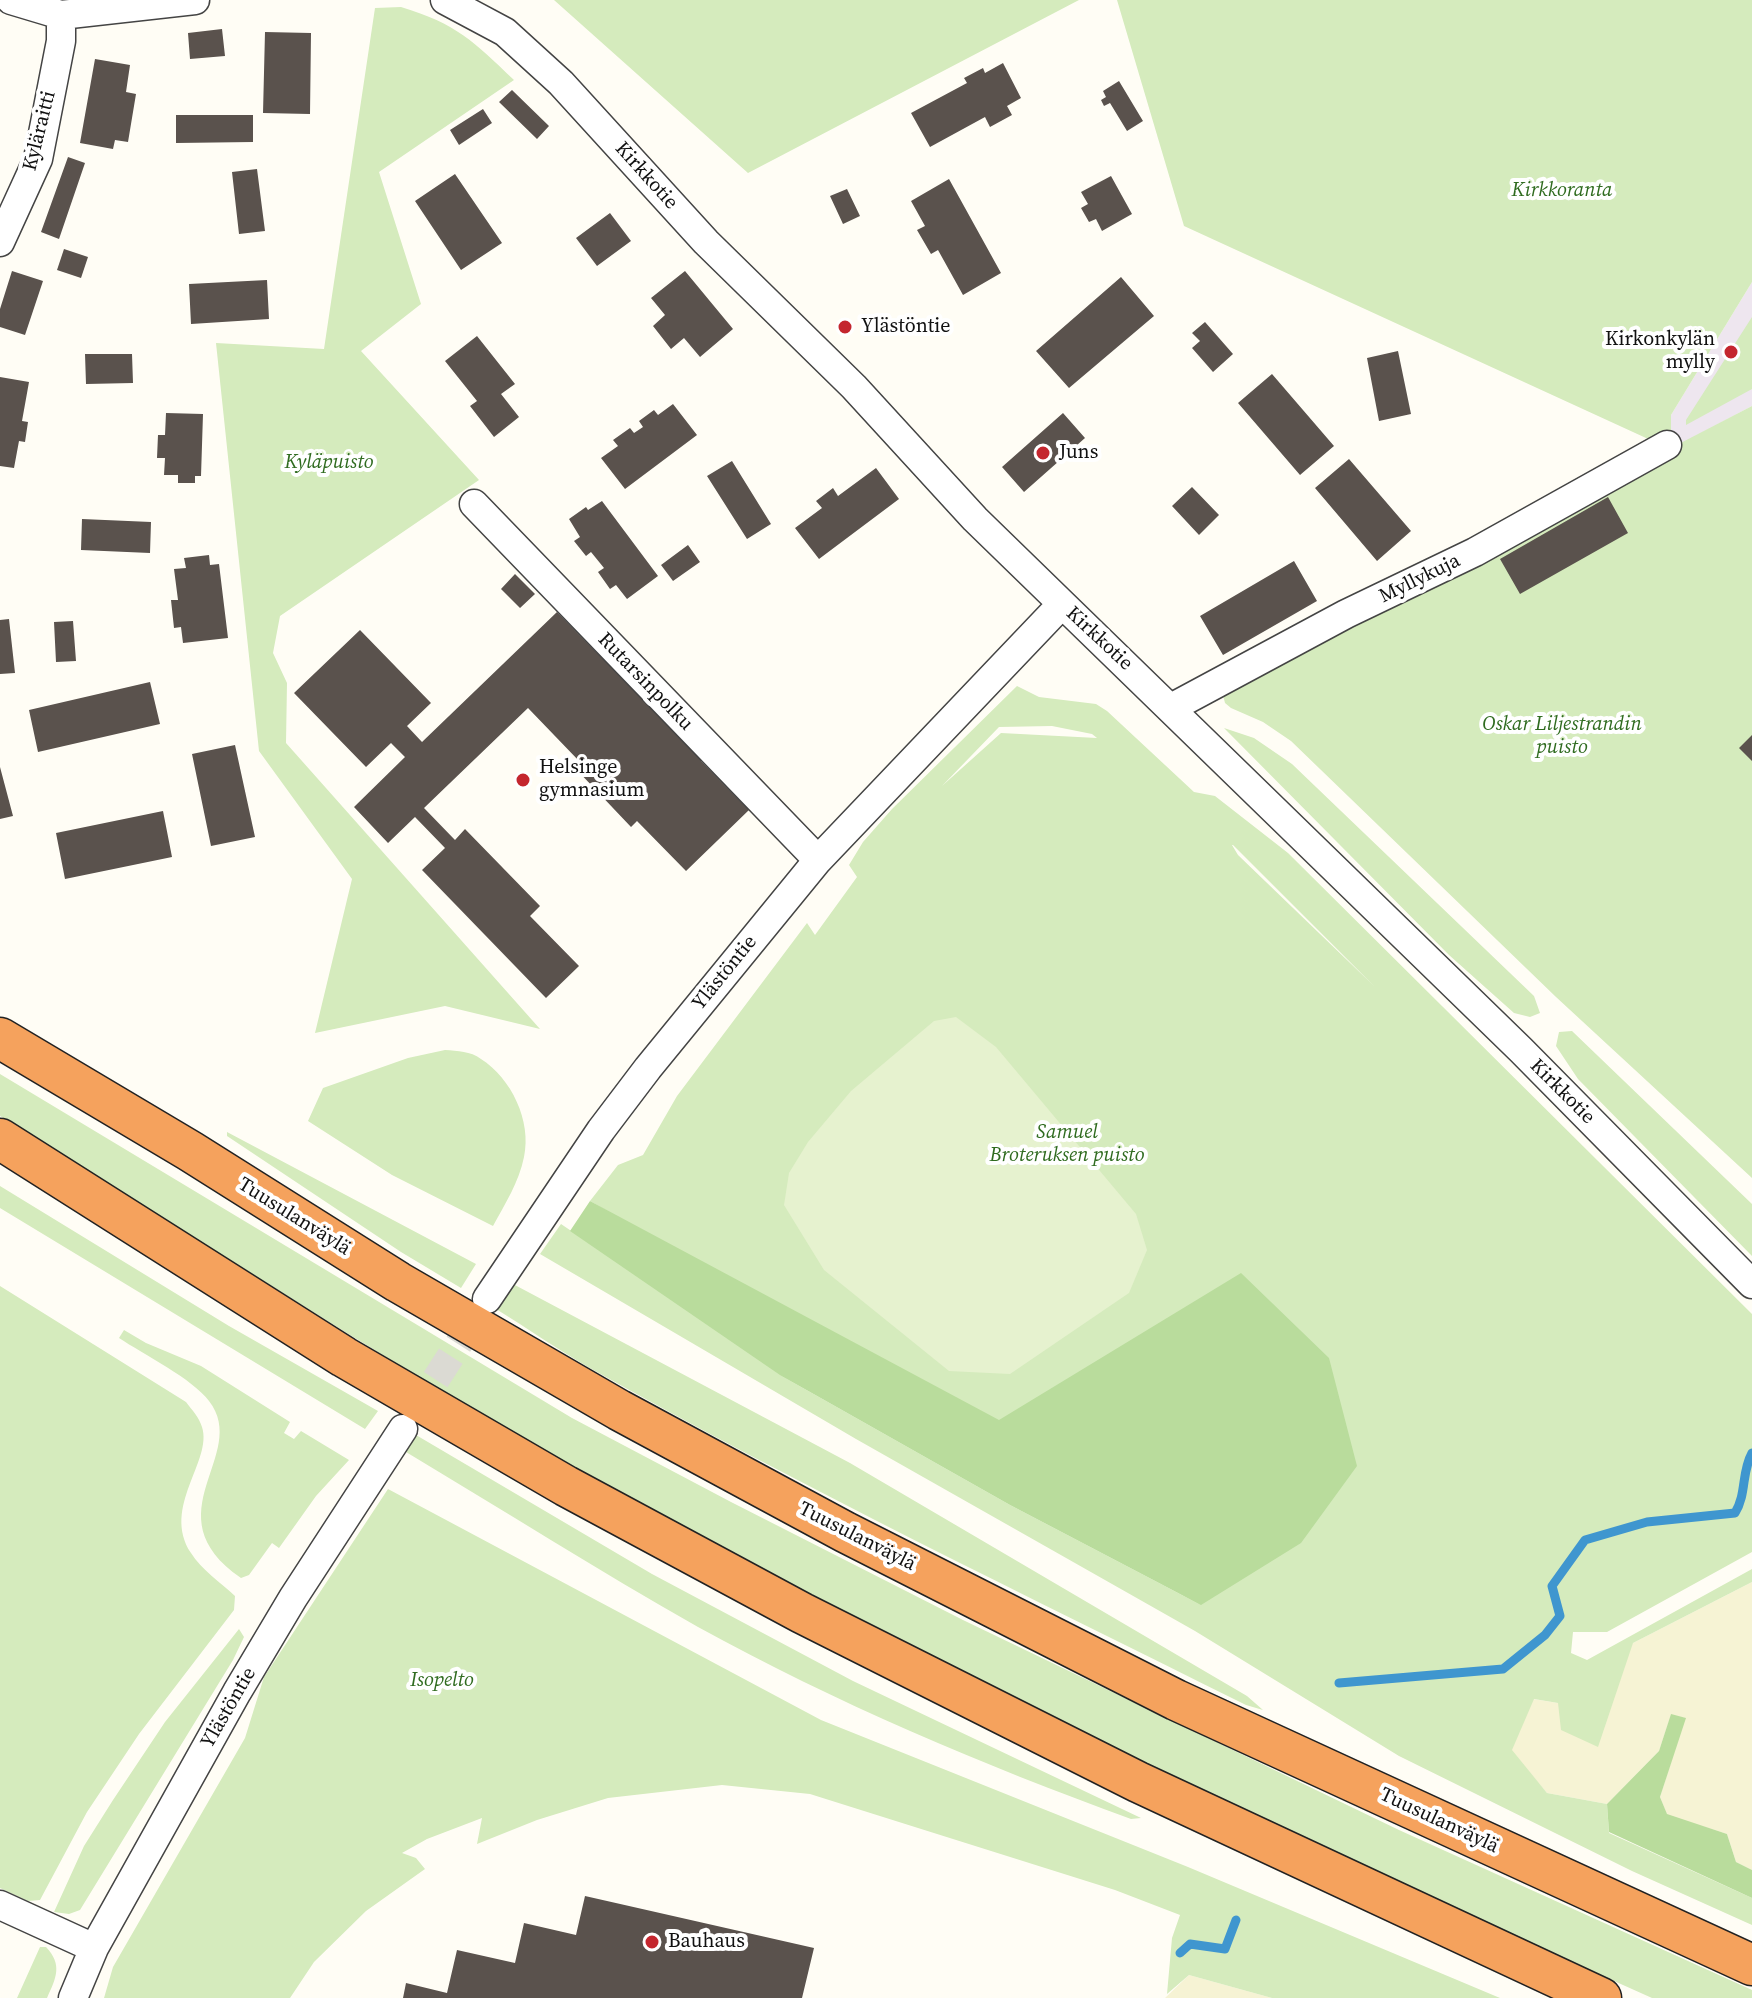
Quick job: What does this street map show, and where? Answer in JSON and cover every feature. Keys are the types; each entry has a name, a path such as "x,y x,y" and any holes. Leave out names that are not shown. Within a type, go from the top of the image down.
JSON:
{"highway":[{"name":"Tuusulanväylä","path":"0,1038 190,1151 398,1282 619,1410 845,1532 1176,1700 1752,1965"},
{"path":"0,1139 344,1357 566,1486 760,1591 1138,1782 1601,1998"}],"street":[{"path":"11,0 61,15 195,0"},
{"name":"Kirkkotie","path":"445,0 505,32 561,83 706,242 854,387 975,519 1521,1050 1752,1284"},
{"name":"Kyläraitti","path":"0,242 38,159 61,41 61,15"},
{"name":"Myllykuja","path":"1171,708 1346,614 1475,552 1667,445"},
{"name":"Rutarsinpolku","path":"474,504 818,860"},
{"name":"Ylästöntie","path":"487,1299 601,1130 818,860 1062,604"},
{"name":"Ylästöntie","path":"73,1998 94,1948 237,1692 293,1598 403,1429"},
{"path":"0,1905 94,1948"}],"shaded area":[{"name":"Kirkonkylän mylly","path":"1752,282 1752,406 1671,449 1671,415"},
{"path":"1752,1582 1752,1870 1736,1862 1727,1834 1667,1815 1660,1797 1685,1718 1671,1715 1659,1751 1607,1804 1547,1793 1511,1751 1533,1699 1558,1703 1633,1643"},
{"path":"1189,1975 1272,1998 1165,1998"}],"green space":[{"path":"554,0 1079,0 748,173"},
{"path":"1117,0 1752,0 1752,282 1671,415 1671,448 1752,406 1752,1178 1556,997 1291,741 1263,722 1231,708 1225,703 1223,695 1670,449 1184,226"},
{"name":"Kyläpuisto","path":"401,7 451,27 514,80 379,172 421,304 361,351 479,480 280,616 273,653 287,683 286,743 540,1029 445,1006 315,1033 352,879 259,751 216,343 324,349 375,8"},
{"path":"1752,317 1752,389 1686,425 1686,420"},
{"name":"Samuel Broteruksen puisto","path":"1017,686 1039,697 1096,704 1194,792 1215,796 1288,853 1752,1314 1752,1552 1607,1632 1573,1632 1571,1653 1587,1660 1752,1569 1752,1582 1633,1643 1598,1747 1561,1730 1558,1703 1534,1699 1512,1750 1547,1793 1607,1804 1609,1833 1752,1898 1752,1925 1632,1871 1399,1756 1195,1631 856,1439 540,1254 561,1224 589,1243 611,1213 590,1201 618,1165 643,1155 677,1096 807,923 815,935 857,877 849,865 863,842 892,809","holes":["1052,726 1092,734 1097,738 1001,733 942,786 999,727","1232,845 1374,986 1238,855","780,1375 1201,1605 1010,1505"]},
{"path":"1224,728 1254,738 1292,764 1534,996 1540,1013 1530,1017 1514,1013 1449,955"},
{"path":"956,1017 996,1047 1136,1214 1147,1250 1129,1293 1010,1374 949,1371 824,1270 784,1205 789,1173 808,1142 851,1091 934,1021"},
{"path":"1572,1031 1752,1204 1752,1256 1578,1079 1556,1046 1559,1032"},
{"path":"445,1050 473,1054 492,1067 510,1089 522,1115 526,1143 522,1166 493,1226 392,1175 308,1121 323,1088 408,1058"},
{"path":"0,1074 572,1418 731,1502 963,1620 1399,1830 1752,1990 1752,1998 1652,1998 1333,1855 976,1682 784,1583 552,1458 0,1116"},
{"path":"227,1132 476,1264 461,1288 401,1252 227,1136"},
{"path":"0,1186 229,1326 378,1411 365,1429 0,1208"},
{"path":"590,1201 999,1420 1241,1273 1329,1358 1357,1466 1301,1543 1201,1605 1010,1505 780,1375 570,1231"},
{"path":"513,1284 850,1463 1247,1696 1263,1710 1246,1705 915,1540 588,1367 496,1309"},
{"path":"0,1286 186,1402 193,1411 202,1427 203,1440 201,1455 184,1502 183,1536 195,1559 235,1596 234,1610 139,1734 87,1812 40,1900 28,1901 0,1888"},
{"path":"124,1330 146,1343 201,1366 290,1422 284,1433 294,1439 301,1431 349,1460 316,1496 279,1548 272,1543 249,1575 241,1578 215,1554 203,1531 202,1508 219,1442 219,1421 209,1401 180,1376 119,1338"},
{"path":"416,1435 652,1574 853,1681 1141,1818 1131,1819 965,1755 750,1655 624,1584 406,1452"},
{"name":"Isopelto","path":"388,1489 821,1720 1188,1867 1500,1998 1272,1998 1189,1975 1167,1994 1172,1938 1180,1915 1115,1890 810,1794 722,1785 608,1798 537,1820 477,1844 482,1818 427,1839 402,1853 416,1858 425,1869 366,1911 314,1962 290,1998 104,1998 113,1967 245,1738 264,1677"},
{"path":"239,1629 244,1637 233,1660 80,1910 69,1914 54,1912 84,1846 113,1800 165,1722"},
{"path":"1671,1714 1686,1718 1660,1797 1667,1814 1727,1834 1736,1862 1752,1870 1752,1898 1609,1832 1607,1804 1659,1751"},
{"path":"40,1947 46,1947 56,1966 47,1998 17,1998"}],"building":[{"path":"222,29 225,56 190,59 188,33"},
{"path":"265,32 311,33 310,114 263,113"},
{"path":"95,59 130,65 126,92 136,94 128,142 115,140 113,149 80,143"},
{"path":"1003,63 1021,98 1007,106 1012,115 990,127 985,117 930,147 911,113 967,83 964,78 983,68 985,73"},
{"path":"1119,81 1143,121 1127,131 1110,103 1104,106 1101,100 1106,97 1103,91"},
{"path":"512,90 549,126 537,139 499,102"},
{"path":"483,109 492,123 459,145 450,130"},
{"path":"176,115 253,115 253,142 176,143"},
{"path":"68,157 85,163 59,239 41,232"},
{"path":"257,169 265,231 239,234 232,172"},
{"path":"455,174 502,243 461,270 415,201"},
{"path":"1111,176 1132,214 1102,231 1096,219 1089,222 1081,208 1088,204 1081,192"},
{"path":"949,179 1001,273 963,295 938,250 931,254 917,230 925,226 911,201"},
{"path":"847,189 860,216 843,224 830,196"},
{"path":"610,213 631,241 597,266 576,238"},
{"path":"64,249 88,257 81,278 57,270"},
{"path":"12,271 43,281 25,335 0,327 0,309"},
{"path":"685,271 733,329 700,357 684,338 671,349 653,326 665,315 651,298"},
{"path":"1121,277 1154,316 1069,388 1036,351"},
{"path":"267,280 269,319 191,324 189,284"},
{"path":"1205,322 1233,354 1213,372 1192,348 1200,341 1192,333"},
{"path":"477,336 515,384 501,394 519,417 494,437 470,406 477,401 445,361"},
{"path":"1398,351 1411,414 1379,421 1367,358"},
{"path":"85,354 132,354 133,383 86,384"},
{"path":"1272,374 1334,446 1300,475 1238,403"},
{"path":"0,377 29,382 22,421 28,422 25,442 19,441 14,468 0,466"},
{"path":"673,404 697,435 625,489 601,458 618,446 613,440 630,428 634,433 643,427 639,421 654,410 658,415"},
{"path":"166,413 203,414 201,476 195,476 195,483 178,483 178,475 164,475 165,458 157,458 158,435 165,435"},
{"name":"Juns","path":"1063,413 1085,438 1024,492 1002,467"},
{"path":"1349,459 1411,531 1377,561 1315,488"},
{"path":"732,461 771,524 747,539 707,476"},
{"path":"876,468 899,499 819,559 795,528 822,508 816,501 833,488 838,496"},
{"path":"1192,487 1219,515 1199,535 1172,506"},
{"path":"1608,497 1628,533 1520,594 1500,559"},
{"path":"602,501 658,576 627,599 616,585 610,589 598,572 604,568 591,552 586,556 574,541 580,537 569,519"},
{"path":"82,519 151,522 150,553 81,550"},
{"path":"688,545 700,562 673,581 661,565"},
{"path":"209,555 210,565 219,564 228,638 183,643 181,627 174,628 171,600 178,600 174,569 186,568 184,558"},
{"path":"1294,561 1317,601 1223,655 1200,616"},
{"path":"515,574 535,594 520,608 501,589"},
{"path":"557,612 644,701 649,697 706,756 701,761 749,810 686,871 637,821 631,827 575,768 580,762 528,708 424,808 455,840 465,829 540,906 530,916 579,966 546,998 422,870 445,848 415,817 388,843 354,807 405,757 391,743 366,767 294,693 360,630 431,703 407,726 422,742"},
{"path":"9,619 15,673 0,674 0,620"},
{"path":"73,621 76,661 56,662 54,622"},
{"path":"150,682 160,724 38,752 29,710"},
{"path":"1752,735 1752,761 1739,748"},
{"path":"235,745 255,837 211,846 192,754"},
{"path":"0,767 13,816 0,819"},
{"path":"163,811 172,857 65,879 56,833"},
{"name":"Bauhaus","path":"585,1896 814,1948 802,1998 403,1998 406,1983 447,1993 457,1950 515,1963 524,1923 576,1935"}],"waterway":[{"path":"1339,1683 1503,1669 1545,1635 1560,1616 1552,1586 1585,1540 1647,1522 1735,1513 1752,1453"},
{"path":"1180,1953 1190,1944 1225,1949 1236,1920"}],"tunnel":[{"path":"413,1415 481,1309"}],"place":[{"name":"Ylästöntie","path":"845,327"},
{"name":"Kirkonkylän mylly","path":"1731,352"},
{"name":"Juns","path":"1043,453"},
{"name":"Helsinge gymnasium","path":"523,780"},
{"name":"Bauhaus","path":"652,1942"}],"park label":[{"name":"Kirkkoranta","path":"1562,191"},
{"name":"Oskar Liljestrandin puisto","path":"1562,736"}]}
